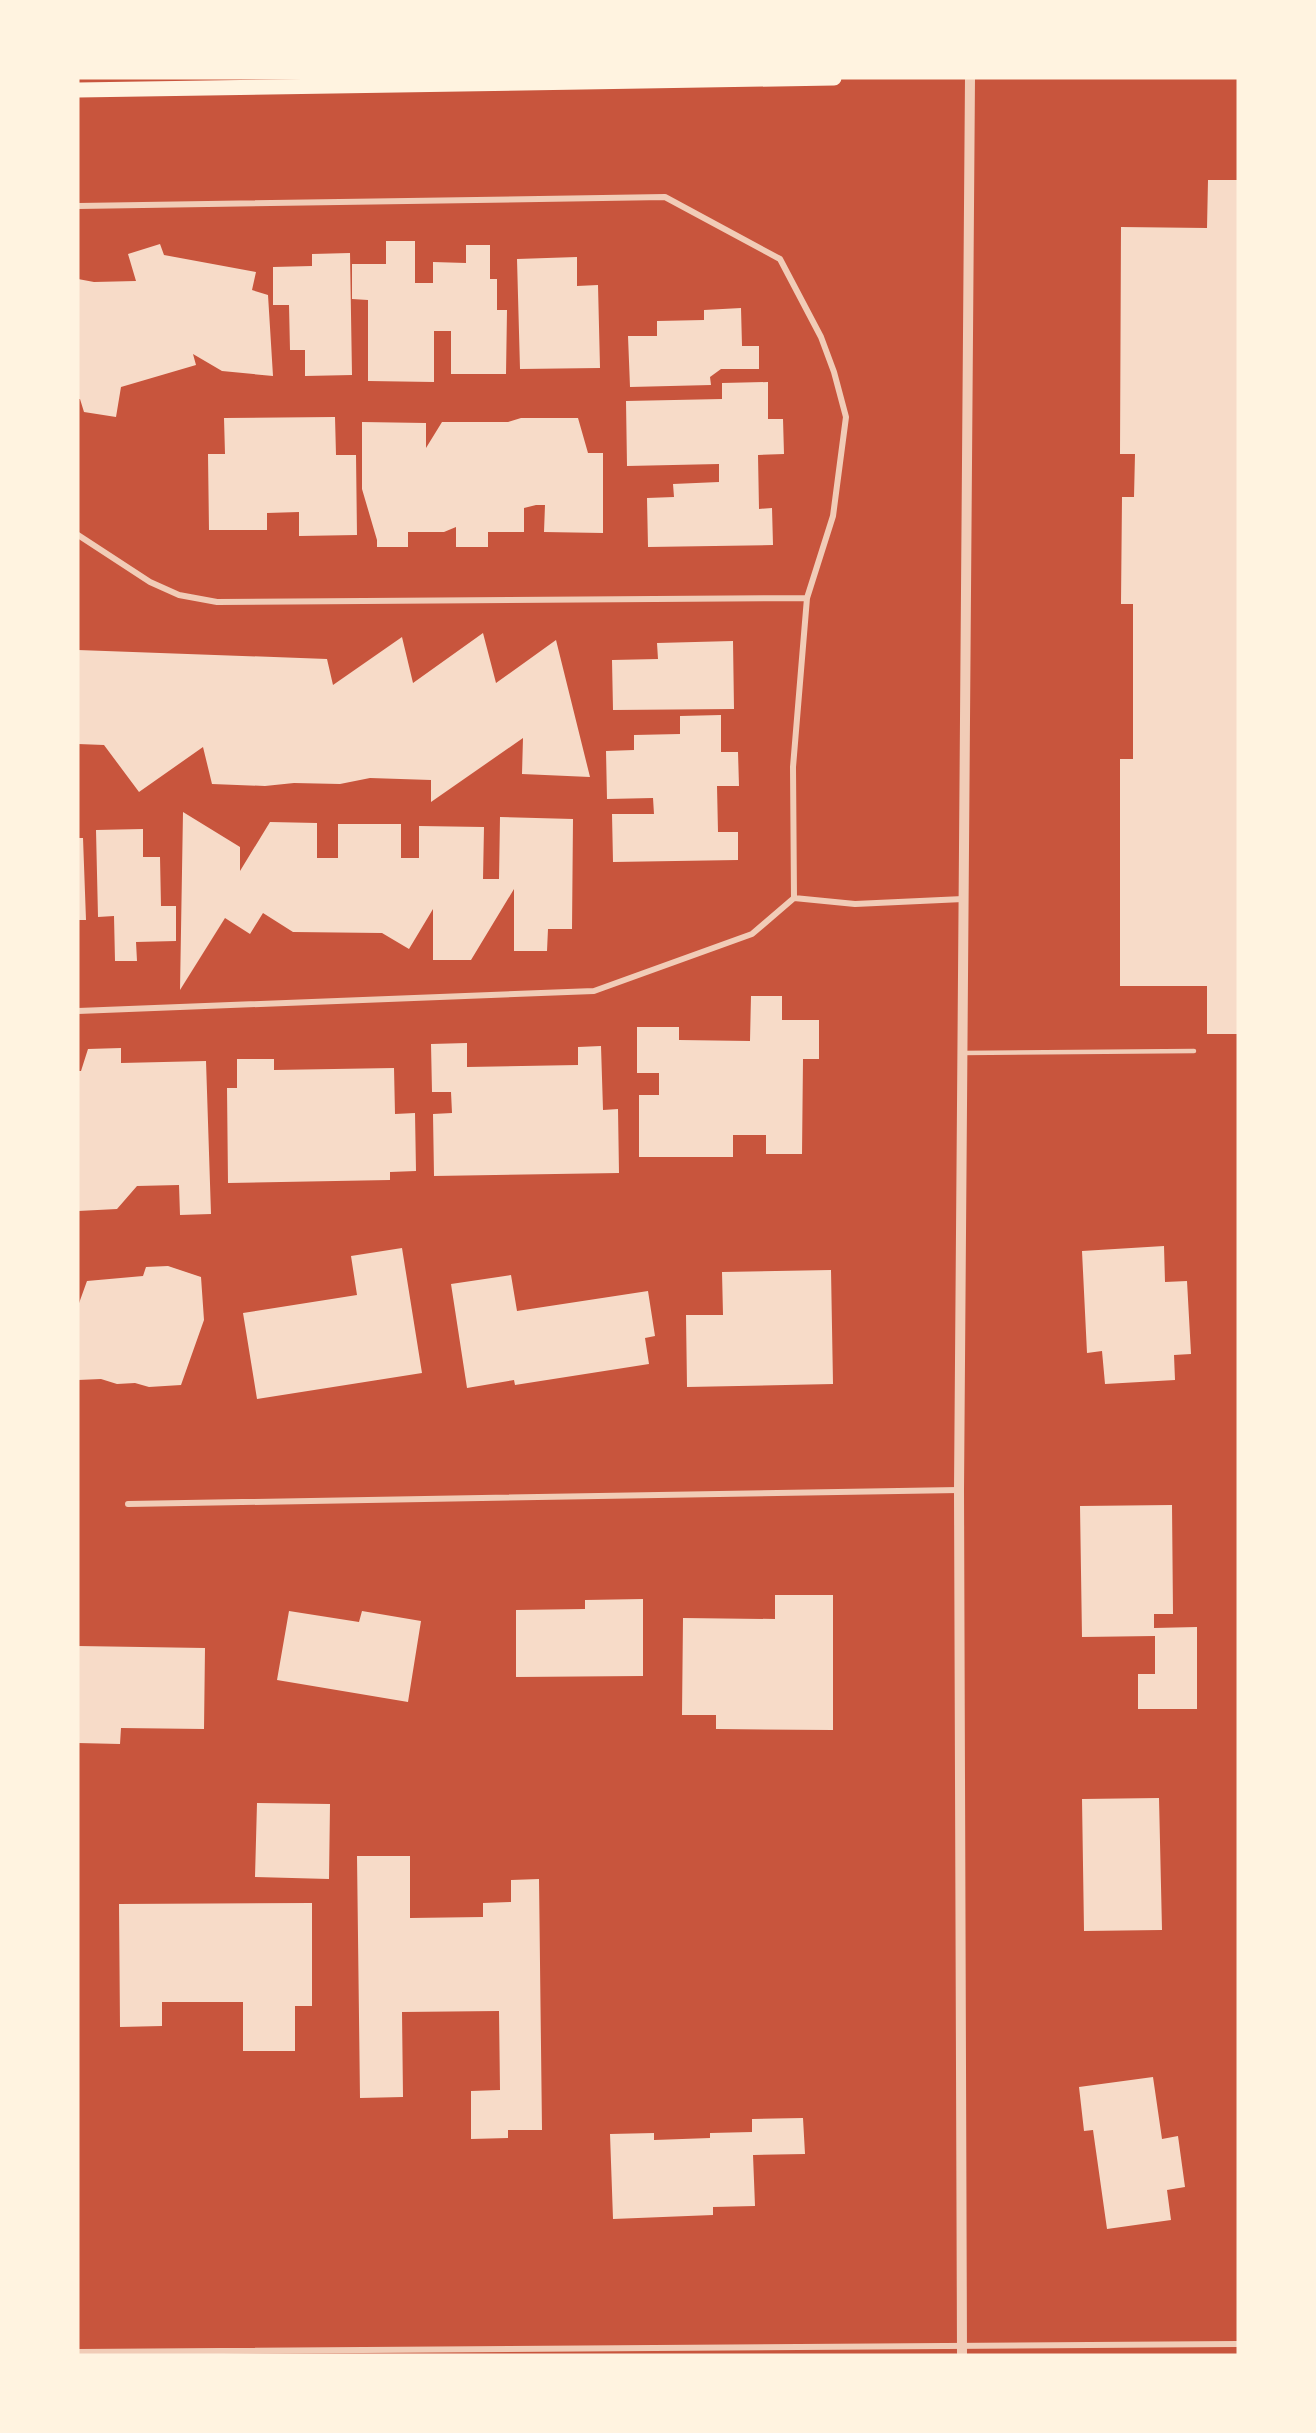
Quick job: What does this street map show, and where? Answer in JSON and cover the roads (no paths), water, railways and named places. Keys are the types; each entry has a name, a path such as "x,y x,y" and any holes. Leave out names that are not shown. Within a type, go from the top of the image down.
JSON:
{"main road":[{"path":"78,90 834,78"}],"street":[{"path":"962,2350 959,1490 970,78"},
{"path":"78,206 665,197 780,259 821,337 834,372 846,417 833,516 807,598 793,767 794,898"},
{"path":"78,535 150,582 179,595 217,602 807,598"},
{"path":"78,1011 594,991 752,934 794,898 855,904 963,899"},
{"path":"128,1504 959,1490"},
{"path":"78,2352 962,2350 1238,2344"}],"lane":[{"path":"962,1053 1194,1051"}]}
